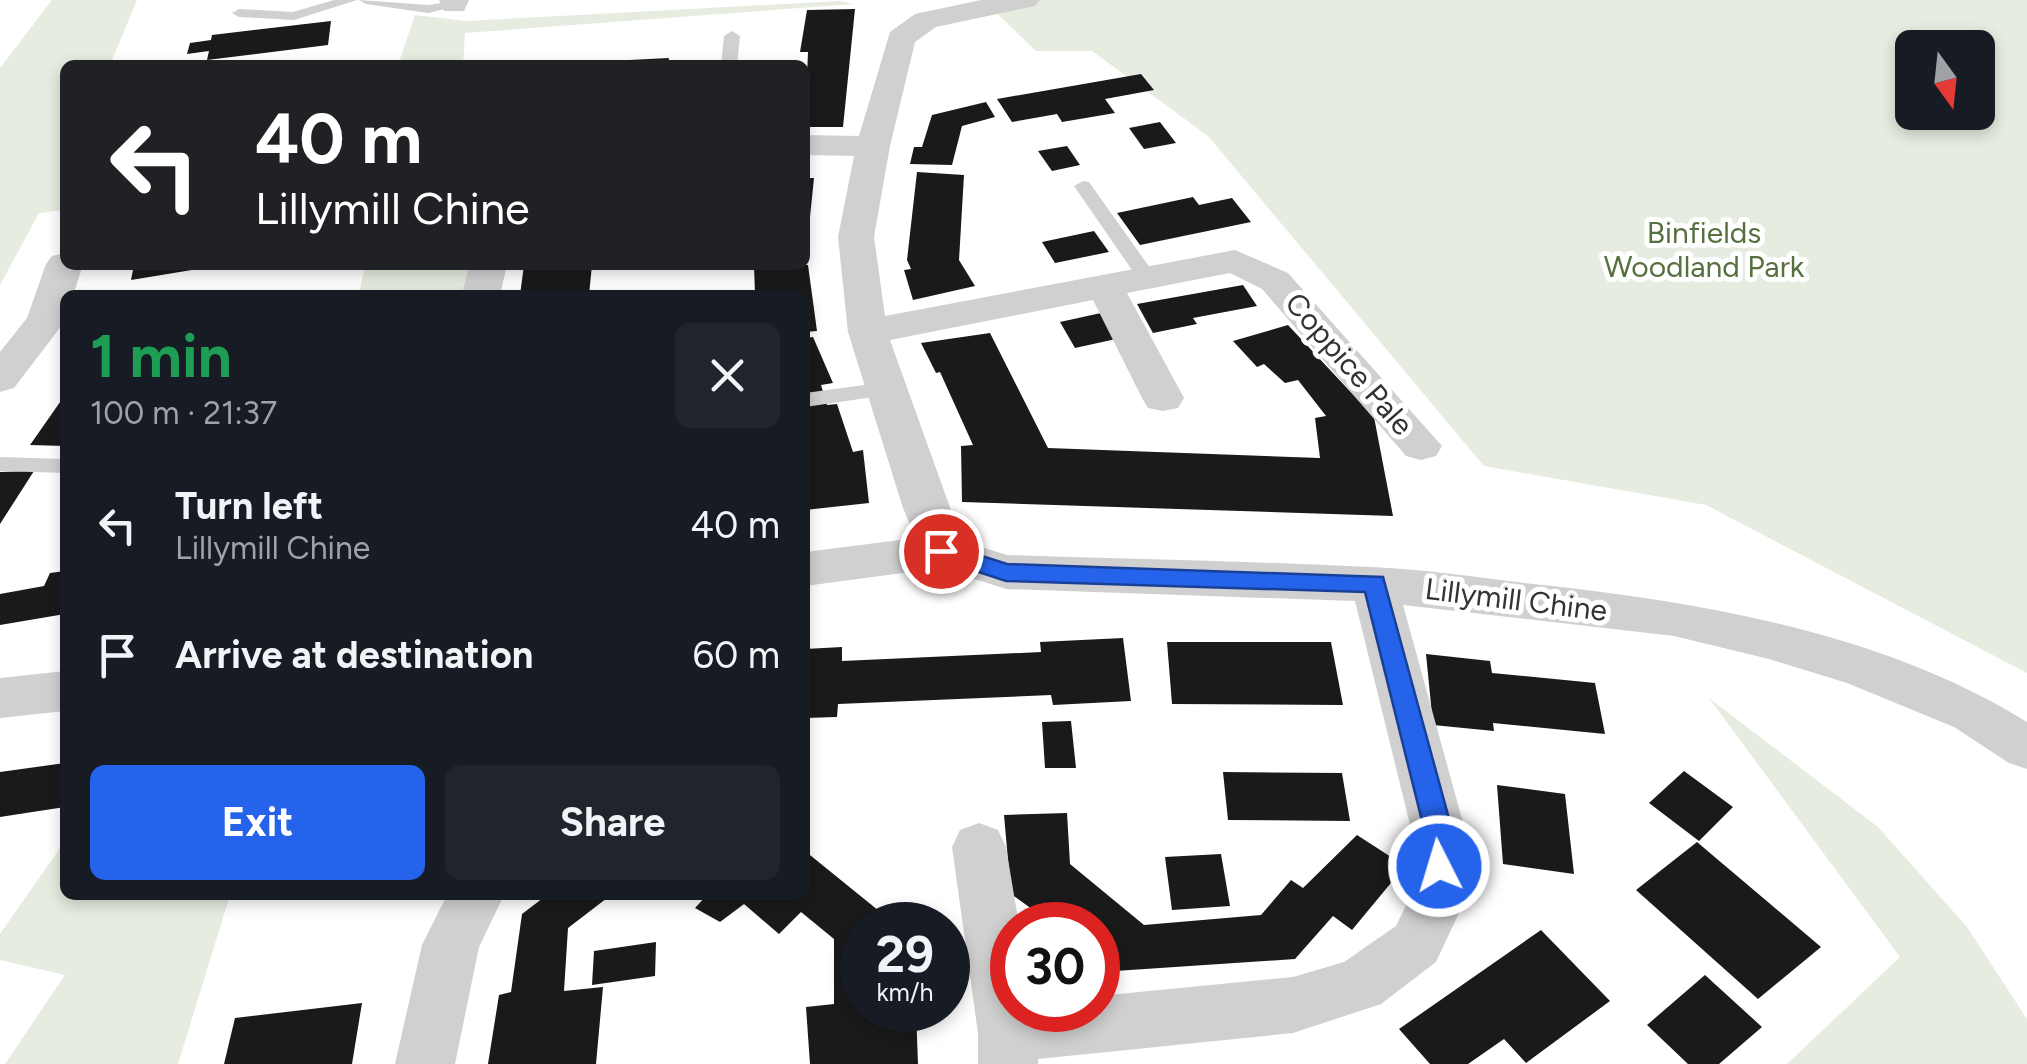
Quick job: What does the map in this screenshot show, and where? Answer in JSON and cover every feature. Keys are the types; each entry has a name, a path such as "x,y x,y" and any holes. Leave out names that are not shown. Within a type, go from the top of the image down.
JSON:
{"street":[{"path":"941,551 936,524 925,508 868,332 856,237 873,146 901,38 913,10 1025,0"},
{"path":"810,144 873,146"},
{"name":"Coppice Pale","path":"868,332 1234,261 1275,281 1421,446"},
{"path":"1106,287 1163,398"},
{"path":"0,379 55,322 60,293"},
{"name":"Lillymill Chine","path":"810,567 941,551 1006,572 1374,584 1674,618 1769,640 1863,669 1972,713 2027,748"},
{"path":"979,847 1008,1049 1293,1005 1360,985 1416,944 1439,896 1440,837 1374,584"},
{"path":"0,698 60,692"},
{"path":"424,1064 452,946 474,900"}],"lane":[{"path":"239,13 294,16 350,0"},
{"path":"366,0 428,8 454,2"},
{"path":"730,60 732,36"},
{"path":"1082,186 1148,279"},
{"path":"810,399 887,390"},
{"path":"0,464 60,466"}],"green space":[{"path":"52,0 137,0 112,60 60,60 60,211 39,213 0,285 0,68"},
{"name":"Binfields Woodland Park","path":"983,0 2027,0 2027,673 1706,505 1484,466 1208,136 1092,51 1036,51"},
{"path":"840,1 854,4 465,33 463,60 400,60 415,15 466,21"},
{"path":"364,270 474,270 472,290 360,290"},
{"path":"1709,698 1878,827 1967,927 2027,1019 2027,1064 1787,1064 1900,957"},
{"path":"60,848 60,900 228,900 178,1064 5,1064 65,975 0,960 0,934"}],"building":[{"path":"855,9 843,127 810,127 810,60 808,52 800,52 807,10"},
{"path":"331,21 328,45 207,60 209,51 187,54 190,43 211,40 212,35"},
{"path":"1141,74 1154,90 1105,99 1115,113 1062,122 1057,114 1012,122 997,99"},
{"path":"986,102 995,117 962,126 952,165 910,164 914,147 922,147 932,115"},
{"path":"1160,122 1176,143 1144,149 1129,128"},
{"path":"1067,146 1080,165 1052,171 1038,151"},
{"path":"917,172 964,175 959,260 975,286 913,300 904,270 911,269 907,260"},
{"path":"810,178 814,178 810,217"},
{"path":"1193,197 1199,205 1232,198 1251,222 1140,245 1117,213"},
{"path":"1094,231 1109,252 1055,263 1042,242"},
{"path":"133,270 192,270 131,280"},
{"path":"523,270 592,270 590,290 521,290"},
{"path":"754,270 809,270 817,331 810,332 810,290 755,290"},
{"path":"1243,285 1257,306 1193,318 1197,324 1153,333 1137,304"},
{"path":"1101,313 1116,339 1075,348 1060,322"},
{"path":"1288,325 1374,417 1393,516 962,502 961,446 973,445 940,372 936,373 921,343 990,333 1048,448 1320,458 1315,418 1326,416 1298,380 1285,383 1264,364 1257,367 1233,341"},
{"path":"810,337 833,383 821,385 827,405 837,404 853,452 863,450 869,503 810,509"},
{"path":"60,402 60,446 30,445"},
{"path":"34,471 0,524 0,472"},
{"path":"60,572 60,615 0,625 0,594 44,586 50,573"},
{"path":"1123,638 1131,701 1053,705 1051,695 838,704 837,717 810,718 810,649 842,647 842,661 1041,652 1040,642"},
{"path":"1167,642 1331,642 1343,705 1172,704"},
{"path":"1426,654 1490,661 1492,673 1595,683 1605,734 1493,723 1494,731 1433,725"},
{"path":"1071,721 1076,768 1045,768 1042,722"},
{"path":"60,764 60,808 0,817 0,772"},
{"path":"1684,771 1733,807 1699,841 1649,803"},
{"path":"1223,772 1342,773 1350,821 1228,820"},
{"path":"1497,785 1565,794 1574,874 1503,864"},
{"path":"1067,813 1070,864 1116,902 1022,902 1011,894 1004,815"},
{"path":"1357,835 1405,866 1352,930 1333,916 1295,959 1120,971 1120,905 1144,925 1261,915 1291,880 1303,888"},
{"path":"1697,842 1821,947 1758,999 1636,890"},
{"path":"1221,854 1230,906 1172,910 1165,857"},
{"path":"810,855 868,902 840,902 840,1032 917,1032 918,1064 810,1064 806,1007 834,1004 834,939 801,912 779,934 744,904 720,922 695,908 702,900 810,900"},
{"path":"540,900 604,900 568,928 564,991 603,987 596,1064 488,1064 499,995 511,992 522,914"},
{"path":"1541,930 1610,1001 1526,1063 1504,1039 1468,1064 1430,1064 1399,1029"},
{"path":"656,942 655,976 592,985 594,951"},
{"path":"1705,975 1762,1027 1719,1064 1688,1064 1647,1025"},
{"path":"362,1003 352,1064 224,1064 235,1018"}],"route":[{"path":"941,551 1006,572 1374,584 1440,837 1439,866"}]}
